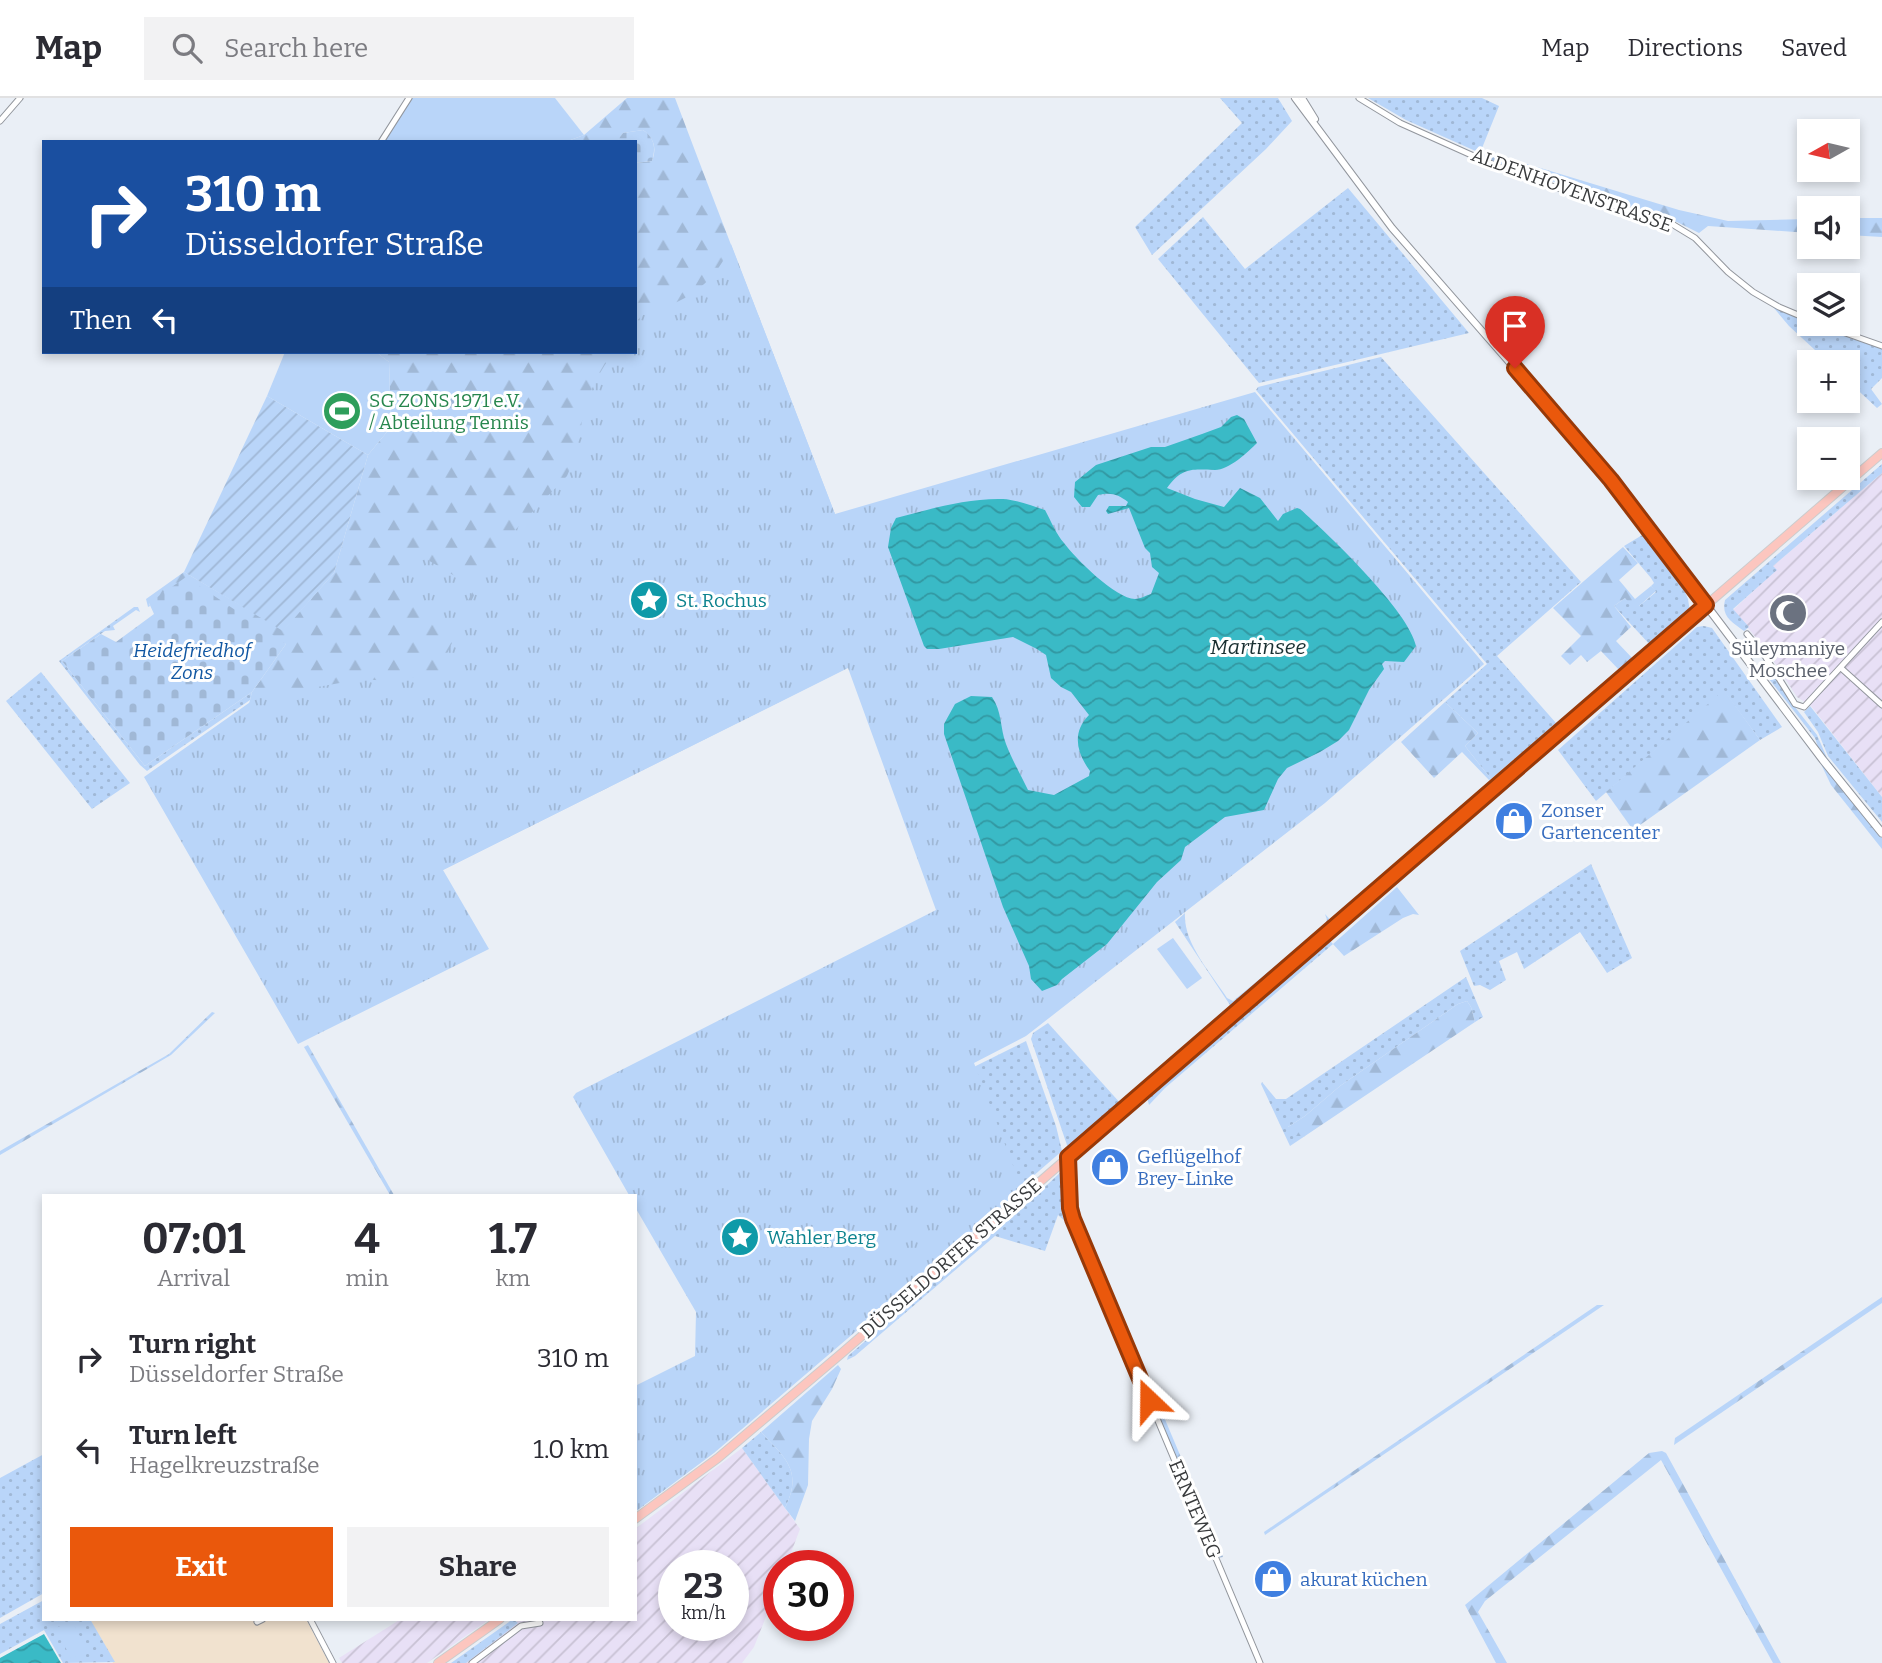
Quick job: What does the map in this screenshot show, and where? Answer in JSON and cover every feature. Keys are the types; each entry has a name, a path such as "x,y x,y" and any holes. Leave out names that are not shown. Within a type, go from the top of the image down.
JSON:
{"main road":[{"name":"DÜSSELDORFER STRASSE","path":"637,1517 736,1443 1882,453"},
{"path":"1706,605 1823,760 1882,832"},
{"path":"438,1663 497,1621"}],"street":[{"path":"0,121 20,98"},
{"path":"382,140 409,98"},
{"path":"1295,98 1392,228 1586,450 1706,605"},
{"path":"1302,98 1348,171"},
{"name":"ALDENHOVENSTRASSE","path":"1359,98 1400,123 1496,166 1672,224 1695,238 1728,272 1753,292 1797,315"},
{"path":"1854,336 1882,346"},
{"path":"1747,634 1763,653 1795,704 1801,707 1806,706 1882,622"},
{"path":"1841,668 1882,705"},
{"name":"ERNTEWEG","path":"1068,1157 1070,1208 1073,1219 1261,1663"},
{"path":"311,1621 333,1663"},
{"path":"472,1663 522,1626 540,1623"}],"shaded area":[{"path":"1882,473 1882,797 1811,706 1797,697 1767,651 1733,610 1776,570 1773,566"},
{"path":"742,1448 800,1529 792,1550 763,1550 763,1624 754,1647 742,1663 466,1663 516,1621 637,1621 637,1527"},
{"path":"91,1621 256,1621 258,1624 264,1621 307,1621 329,1663 113,1663"},
{"path":"398,1621 487,1621 427,1663 342,1663 339,1658"}],"green space":[{"path":"412,98 555,98 584,135 570,140 385,140"},
{"path":"627,98 675,98 885,649 257,963 249,704 252,692 286,644 149,603 148,607 146,599 184,572 283,630 334,573 368,455 391,427 389,362 379,354 637,354 637,163 652,161 654,144 643,130 623,133 618,140 570,140 584,135"},
{"path":"1220,98 1278,98 1292,121 1266,149 1152,255 1135,227 1242,123"},
{"path":"1368,98 1482,98 1499,106 1480,153 1406,120"},
{"path":"643,130 647,133 654,148 652,161 637,163 637,140 618,140 623,133"},
{"path":"1487,149 1501,156 1679,210 1728,221 1797,219 1797,232 1708,226 1699,233 1677,222 1481,158"},
{"path":"1348,188 1469,333 1259,383 1158,259 1203,217 1245,269"},
{"path":"1860,218 1882,218 1882,237 1860,236"},
{"path":"731,244 835,514 1255,392 1484,664 1325,803 1026,1036 974,1063 1022,1189 714,1453 637,1511 637,1385 695,1356 696,1312 637,1210 637,1194 628,1194 573,1097 576,1093 936,910 848,668 443,870 489,949 298,1044 144,777 256,698 362,679 388,681 435,674 445,669 445,658 494,552 567,476 589,396 609,359 613,354 637,354 637,322 641,316 686,297 703,285 722,262"},
{"path":"1773,307 1797,318 1797,333"},
{"path":"1800,336 1845,336 1882,349 1882,378 1871,389 1882,404 1877,408 1860,392 1860,350 1815,350"},
{"name":"SG ZONS 1971 e.V. / Abteilung Tennis","path":"284,354 379,354 389,362 391,427 368,455 267,396"},
{"path":"1381,357 1581,582 1497,656 1556,723 1491,779 1465,746 1478,733 1445,702 1487,664 1256,390 1258,387"},
{"path":"267,396 368,455 334,573 283,631 184,572"},
{"path":"1882,464 1882,473 1773,566 1777,570 1733,609 1749,627 1744,631 1732,622 1726,615 1725,600 1852,490 1860,490 1860,483"},
{"path":"1644,534 1685,592 1690,612 1652,647 1614,606 1625,598 1639,606 1656,592 1651,586 1654,583 1651,578 1624,546"},
{"path":"1623,547 1638,563 1619,580 1635,599 1651,586 1656,591 1639,606 1642,610 1638,613 1625,598 1614,606 1631,627 1616,641 1635,661 1621,672 1601,651 1587,662 1581,655 1570,665 1561,656 1581,636 1553,608"},
{"path":"411,550 475,588 449,635 389,579"},
{"name":"Heidefriedhof Zons","path":"186,577 286,644 252,692 145,766 62,661 101,634 116,642 154,614 149,603"},
{"path":"134,607 138,607 140,612 136,610 113,626 115,630 105,631 62,661 145,766 252,692 250,700 147,771 59,661"},
{"path":"1697,627 1712,628 1782,727 1760,740 1724,691 1596,801 1558,750"},
{"path":"1766,661 1791,702 1817,735 1827,758 1882,827 1819,750 1815,738 1759,666"},
{"path":"41,672 130,783 92,809 6,701"},
{"path":"1724,690 1760,740 1633,830 1606,792"},
{"path":"1445,702 1478,733 1465,746 1491,779 1462,752 1434,778 1401,742"},
{"path":"1810,706 1882,797 1882,822 1828,756 1818,732 1804,712"},
{"path":"1820,762 1882,838 1882,849 1831,785"},
{"path":"1591,864 1632,958 1607,973 1580,932 1524,969 1517,952 1499,961 1506,980 1490,990 1480,985 1474,986 1460,951"},
{"path":"1397,887 1419,915 1403,918 1344,956 1333,944"},
{"path":"1185,913 1188,935 1193,946 1227,998 1233,1001 1324,926 1327,920 1325,914 1333,923 1237,1006 1230,1005 1175,922"},
{"path":"1173,938 1202,978 1187,989 1157,949"},
{"path":"1329,940 1333,944 1165,1088 1149,1105 1147,1097"},
{"path":"1466,977 1483,1017 1475,1022 1467,1001 1458,1004 1340,1086 1288,1127 1295,1136 1305,1136 1290,1146 1262,1082 1276,1099 1286,1099"},
{"path":"1467,1001 1475,1022 1305,1136 1286,1132 1288,1127 1340,1086 1458,1004"},
{"path":"212,1012 215,1013 171,1055 0,1155 0,1151 169,1054"},
{"path":"1048,1023 1122,1105 1069,1151 1031,1039 1033,1033"},
{"path":"1026,1041 1062,1151 873,1315 819,1144"},
{"path":"308,1045 393,1194 389,1194 304,1047"},
{"path":"1064,1169 1067,1173 1068,1210 1076,1231 1058,1215 1045,1251 995,1236 847,1360 848,1356 1010,1215 1016,1214"},
{"path":"1077,1213 1223,1557 1217,1558 1074,1217"},
{"path":"1882,1297 1882,1303 1674,1445 1675,1438"},
{"path":"1597,1305 1604,1305 1265,1535 1264,1532"},
{"path":"838,1365 841,1369 832,1389 812,1421 808,1485 795,1521 785,1508 792,1484 789,1466 761,1432"},
{"path":"761,1432 784,1458 792,1475 790,1495 785,1508 742,1448"},
{"path":"1649,1453 1666,1453 1781,1663 1773,1663 1661,1460 1485,1601 1478,1612 1507,1663 1496,1663 1465,1605"},
{"path":"42,1455 42,1594 0,1618 0,1478"},
{"path":"42,1601 42,1621 91,1621 115,1662 63,1663 44,1630 0,1654 0,1624"},
{"path":"72,1621 87,1651 71,1659 56,1628"},
{"path":"510,1621 518,1623 466,1663 451,1663"}],"water":[{"name":"Martinsee","path":"1237,415 1244,419 1257,443 1226,467 1188,471 1178,476 1167,488 1224,507 1240,488 1260,498 1278,521 1283,514 1300,509 1384,594 1399,613 1416,646 1404,662 1385,661 1382,664 1384,669 1369,690 1349,730 1338,741 1287,768 1278,779 1264,810 1225,817 1185,847 1181,860 1157,882 1107,944 1057,985 1042,991 1031,979 1029,966 1003,907 944,734 944,724 955,704 971,696 992,697 998,708 1006,744 1028,790 1054,795 1089,776 1090,771 1079,749 1078,735 1089,715 1071,692 1051,678 1046,655 1013,637 927,649 888,547 891,528 896,518 949,505 989,499 1019,502 1045,510 1058,536 1069,550 1107,585 1127,597 1141,598 1151,594 1159,573 1152,567 1150,553 1145,548 1129,508 1108,514 1106,511 1109,506 1126,506 1128,502 1114,494 1103,494 1098,495 1090,507 1082,507 1074,497 1075,482 1096,465 1202,434 1221,427"},
{"path":"44,1634 61,1663 0,1663 0,1658"}],"place":[{"name":"SG ZONS 1971 e.V. / Abteilung Tennis","path":"342,411"},
{"name":"St. Rochus","path":"649,600"},
{"name":"Süleymaniye Moschee","path":"1788,613"},
{"name":"Zonser Gartencenter","path":"1514,821"},
{"name":"Geflügelhof Brey-Linke","path":"1110,1167"},
{"name":"Wahler Berg","path":"740,1237"},
{"name":"akurat küchen","path":"1273,1579"}],"route":[{"path":"1149,1400 1073,1219 1069,1196 1068,1157 1706,605 1611,480 1515,368"}]}
